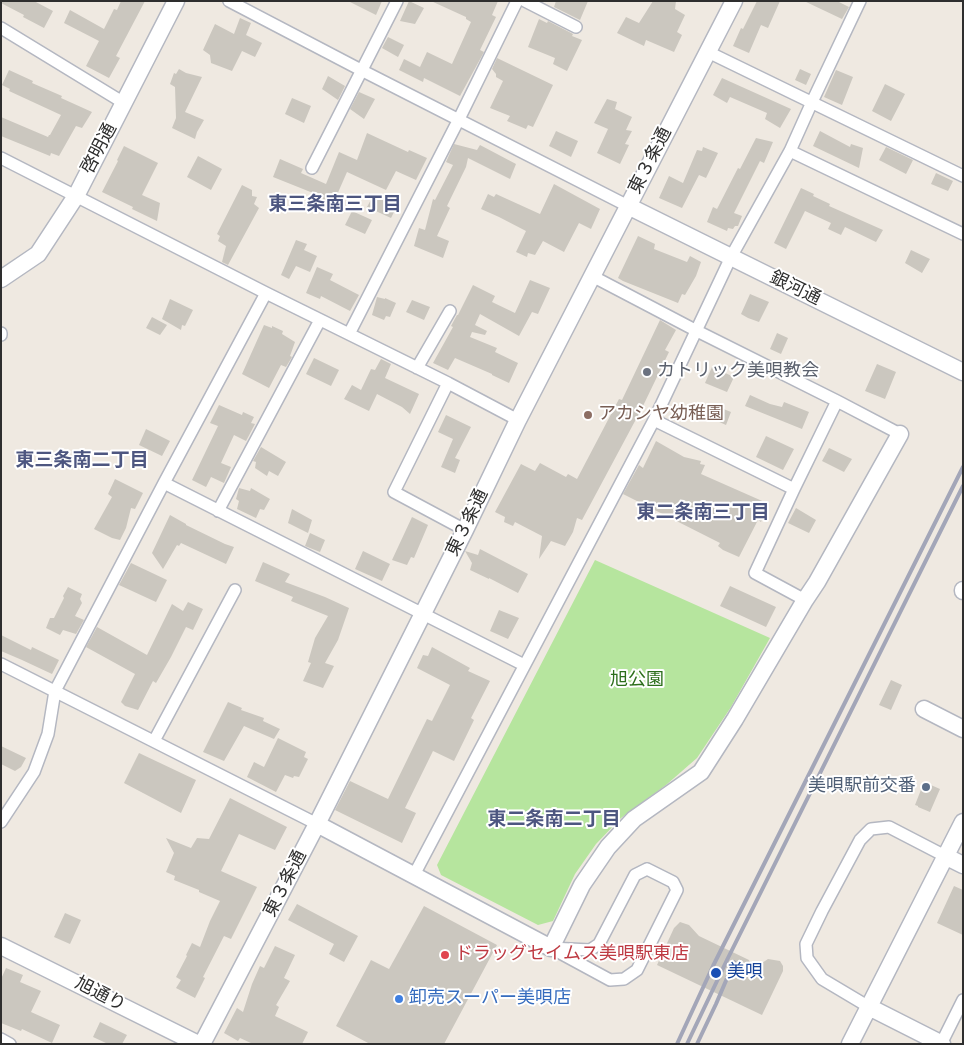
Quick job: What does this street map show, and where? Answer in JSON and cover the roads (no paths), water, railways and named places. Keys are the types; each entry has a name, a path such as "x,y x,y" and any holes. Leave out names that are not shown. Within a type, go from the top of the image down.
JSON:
{"street":[{"name":"啓明通","path":"1,279 38,254 76,196 176,1"},
{"path":"229,1 628,206"},
{"path":"312,168 396,1"},
{"path":"349,334 517,1"},
{"path":"525,1 576,27"},
{"name":"東３条通","path":"202,1044 317,824 465,530 518,420 734,1"},
{"path":"414,875 654,420 731,257 790,151 860,1"},
{"path":"1,28 124,103"},
{"path":"708,52 963,176"},
{"path":"790,151 963,234"},
{"path":"1,158 518,420"},
{"name":"銀河通","path":"628,206 963,372"},
{"path":"552,948 582,885 608,847 634,819 701,772 735,719 816,582 900,434 592,276"},
{"path":"1,822 34,772 48,734 55,691 266,293"},
{"path":"417,368 450,311"},
{"path":"218,511 320,320"},
{"path":"448,383 394,492 465,530"},
{"path":"805,600 755,573 838,401"},
{"path":"654,420 794,489"},
{"path":"164,483 524,665"},
{"path":"154,741 235,590"},
{"path":"1,664 317,824 610,980 624,979 636,970 677,890 674,882 647,869 635,875 599,944 590,950 552,948"},
{"path":"924,709 963,728"},
{"path":"850,1044 963,822"},
{"path":"963,865 889,827 871,829 860,840 806,944 807,958 822,979 869,1007 941,1044 963,1000"},
{"name":"旭通り","path":"1,946 198,1044"},
{"path":"1,1039 10,1044"}],"railway":[{"path":"677,1044 713,966 963,467"},
{"path":"687,1044 963,486"},
{"path":"697,1044 734,962"}],"place":[{"name":"カトリック美唄教会","path":"647,372"},
{"name":"アカシヤ幼稚園","path":"588,415"},
{"name":"美唄駅前交番","path":"926,787"},
{"name":"ドラッグセイムス美唄駅東店","path":"445,955"},
{"name":"美唄","path":"716,973"},
{"name":"卸売スーパー美唄店","path":"399,999"}],"district":[{"name":"東三条南三丁目","path":"335,205"},
{"name":"東三条南二丁目","path":"82,461"},
{"name":"東二条南三丁目","path":"703,513"},
{"name":"東二条南二丁目","path":"554,820"}],"park label":[{"name":"旭公園","path":"637,681"}]}
